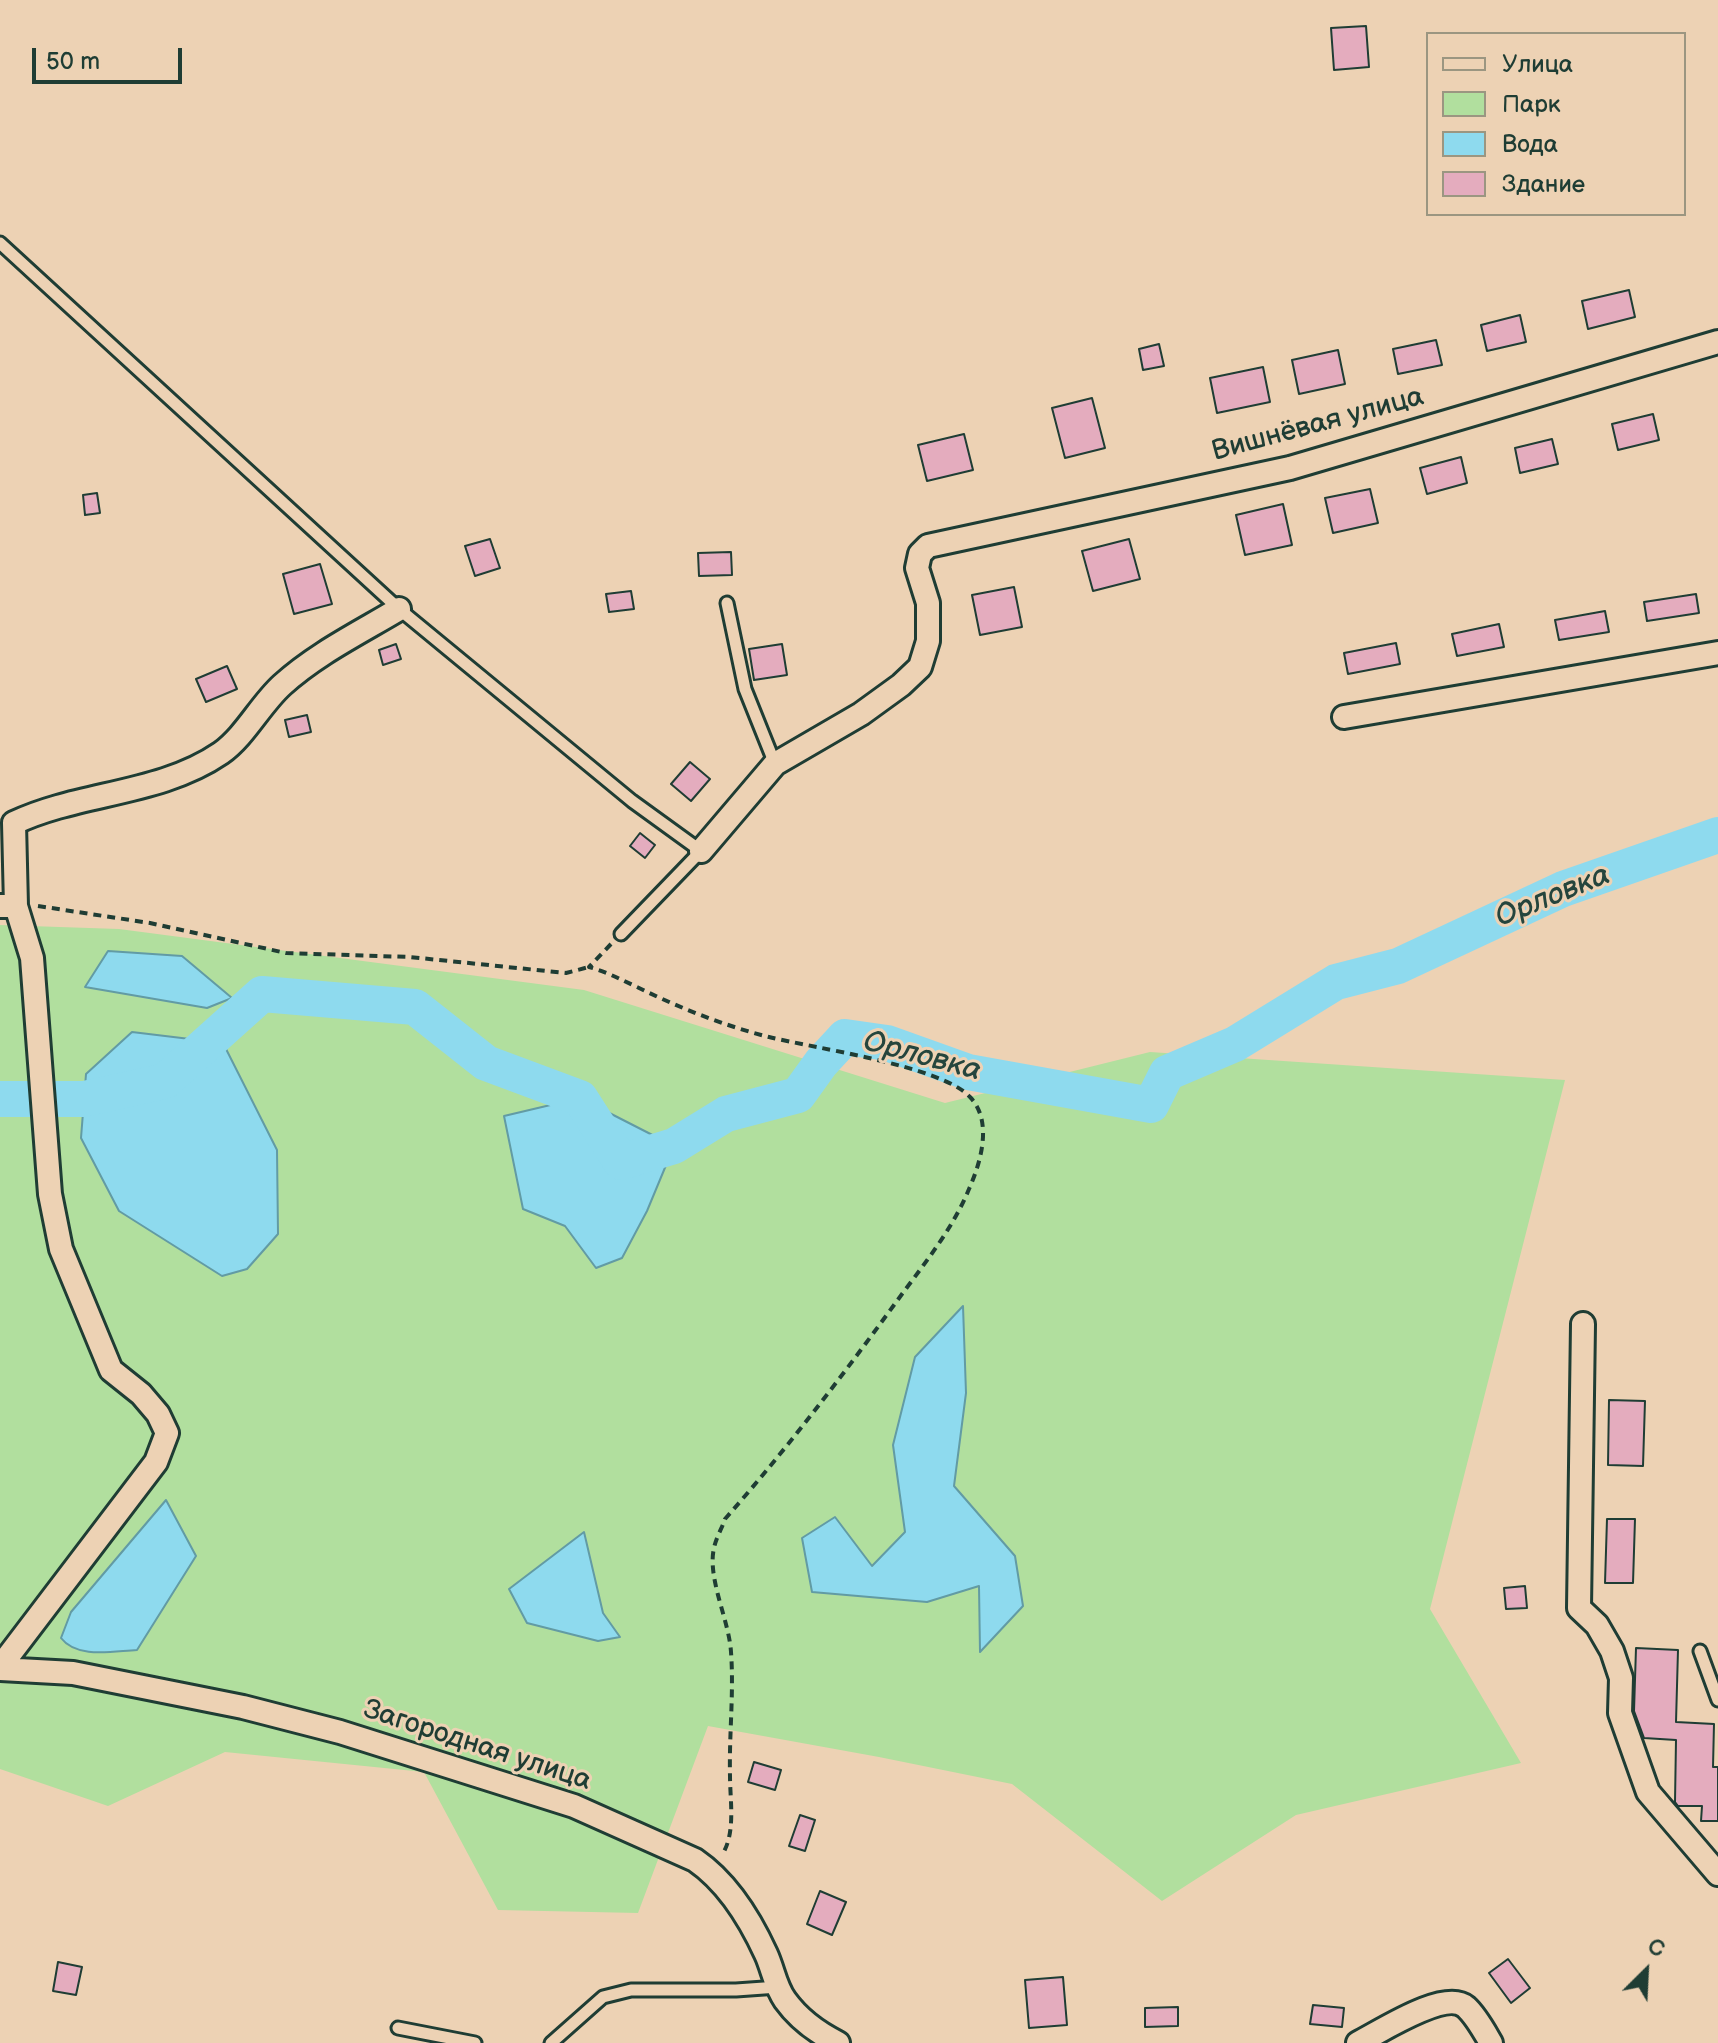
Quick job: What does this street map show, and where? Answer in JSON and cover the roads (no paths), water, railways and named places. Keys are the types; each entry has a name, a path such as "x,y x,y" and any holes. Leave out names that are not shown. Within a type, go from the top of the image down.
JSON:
{"street":[{"name":"Вишнёвая улица","path":"775,764 861,714 920,667 928,641 928,603 917,568 920,554 928,546 1290,468 1718,342"},
{"path":"0,1668 156,1462 167,1433 158,1414 141,1394 111,1370 61,1249 50,1194 32,958 8,906 7,822 177,776 222,752 281,686 332,648 399,609"},
{"path":"1344,717 1718,653"},
{"path":"701,851 775,764"},
{"path":"1583,1324 1579,1608 1597,1625 1612,1651 1621,1678 1620,1713 1648,1792 1713,1863"},
{"name":"Загородная улица","path":"0,1668 73,1673 243,1707 340,1732 574,1806 695,1860 711,1871 742,1909 767,1955 786,2002 819,2033 838,2043"},
{"path":"1358,2043 1432,2006 1450,2001 1465,2005 1491,2043"}],"lane":[{"path":"0,243 399,609 632,801 701,851 621,934"},
{"path":"727,603 745,689 775,764"},
{"path":"1700,1651 1718,1700"},
{"path":"551,2043 603,1997 631,1990 778,1987"},
{"path":"398,2028 475,2043"}],"water":[{"path":"108,951 182,956 232,998 207,1008 85,987"},
{"path":"132,1032 223,1043 277,1150 278,1234 247,1269 222,1276 119,1211 81,1138 86,1074"},
{"path":"580,1098 674,1146 647,1211 622,1258 596,1268 565,1226 523,1209 504,1116"},
{"path":"963,1306 966,1393 954,1486 1015,1556 1023,1606 980,1652 979,1586 927,1602 812,1592 802,1538 835,1517 872,1566 905,1532 893,1445 915,1357"},
{"path":"166,1500 196,1556 137,1650 96,1652 68,1645 61,1638 71,1612"},
{"path":"584,1532 603,1613 620,1637 598,1641 527,1623 509,1589"}],"waterway":[{"name":"Орловка","path":"0,1099 84,1099 165,1081 262,994 415,1007 486,1063 580,1098 621,1162 674,1146 726,1114 798,1095 845,1037 887,1043 968,1072 1151,1105 1167,1073 1235,1044 1336,982 1398,966 1563,889 1718,835"}]}
